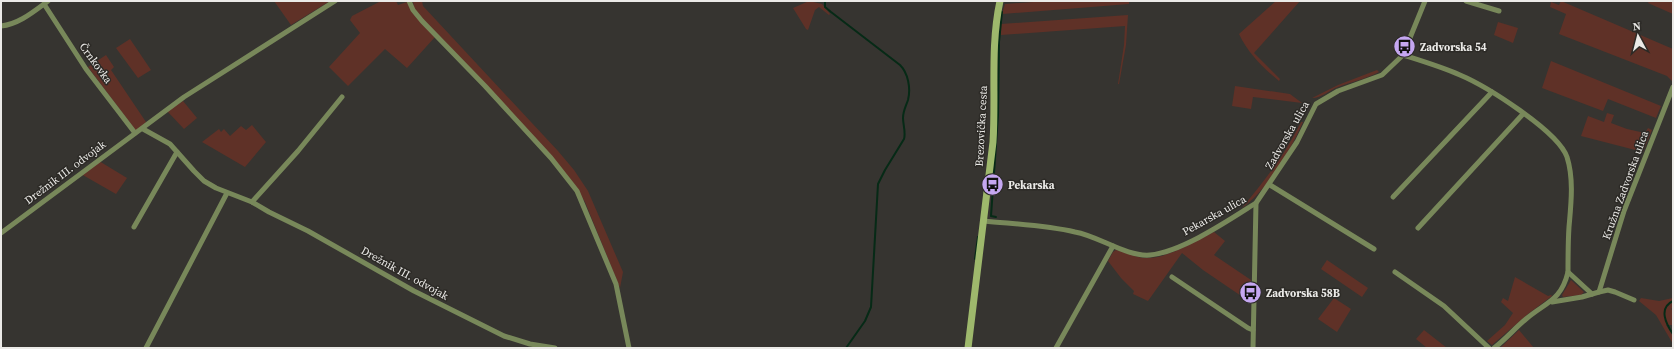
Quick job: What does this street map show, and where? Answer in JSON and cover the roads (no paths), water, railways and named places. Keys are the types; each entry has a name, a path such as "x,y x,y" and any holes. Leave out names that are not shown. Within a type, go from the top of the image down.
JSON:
{"main road":[{"name":"Brezovička cesta","path":"968,348 993,136 995,32 1000,1"}],"street":[{"name":"Drežnik III. odvojak","path":"1,233 135,133 143,129 184,97 335,1"},
{"path":"409,1 413,10 422,21 486,86 551,158 577,191 616,284 629,348"},
{"name":"Zadvorska ulica","path":"1256,203 1270,185 1297,142 1316,104 1338,91 1382,75 1403,56 1425,1"},
{"path":"1466,1 1499,11"},
{"path":"1,26 11,25 27,17 46,2"},
{"name":"Črnkovka","path":"46,2 86,69 135,133"},
{"path":"1403,56 1459,74 1492,92 1524,114 1557,141 1567,157 1570,176 1571,202 1568,272 1562,289 1551,302 1525,320 1508,337 1494,348"},
{"name":"Kružna Zadvorska ulica","path":"1599,292 1624,211 1673,87"},
{"path":"1393,197 1492,92"},
{"path":"252,202 298,151 342,97"},
{"path":"1418,228 1524,114"},
{"name":"Drežnik III. odvojak","path":"143,129 164,140 178,152 204,181 227,193 252,202 414,291 504,336 530,344 555,348"},
{"path":"134,227 178,152"},
{"path":"1270,185 1374,249"},
{"path":"146,348 227,193"},
{"path":"1253,348 1256,203"},
{"name":"Pekarska ulica","path":"984,222 1075,232 1142,255 1156,254 1180,245 1208,232 1256,203"},
{"path":"1056,348 1113,246"},
{"path":"1395,272 1444,306 1489,348"},
{"path":"1568,272 1592,294"},
{"path":"1172,277 1253,330"},
{"path":"1551,302 1582,297 1599,292 1616,292 1634,300"}],"waterway":[{"path":"825,1 825,7 903,68 907,76 909,86 908,100 903,115 905,134 904,139 878,184 871,307 865,321 846,348"},
{"path":"996,217 991,216 998,115 999,42 1002,12"},
{"path":"975,259 978,237"},
{"path":"1673,301 1668,304 1665,312 1666,321 1673,334"}],"place":[{"name":"Zadvorska 54","path":"1404,47"},
{"name":"Pekarska","path":"992,185"},
{"name":"Zadvorska 58B","path":"1251,293"}]}
